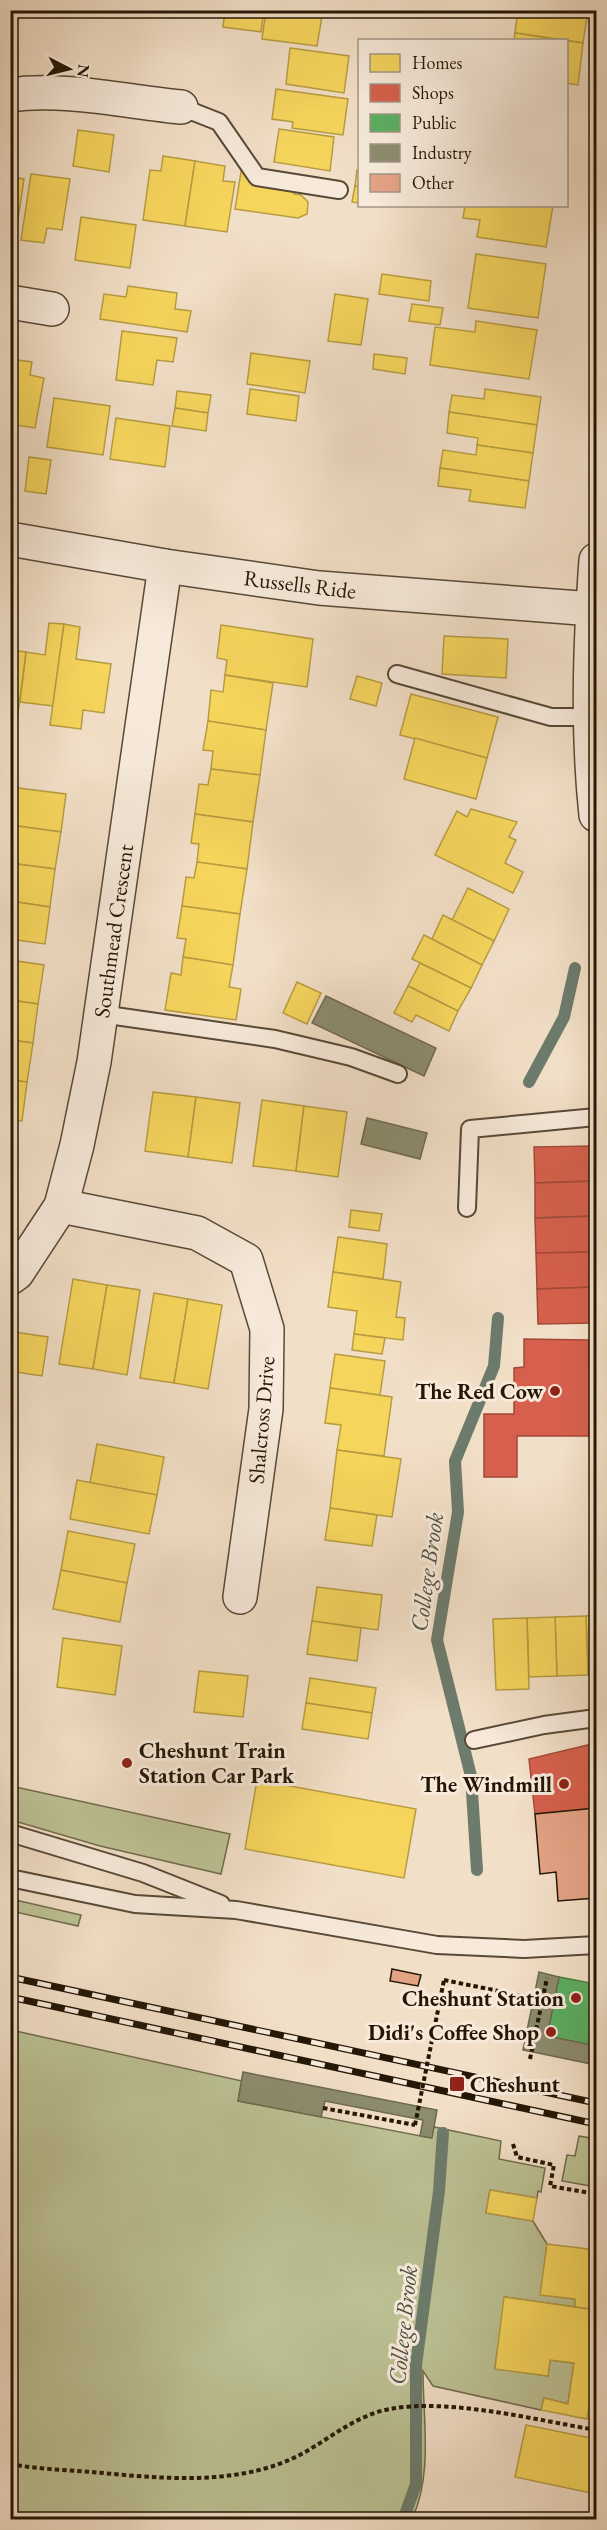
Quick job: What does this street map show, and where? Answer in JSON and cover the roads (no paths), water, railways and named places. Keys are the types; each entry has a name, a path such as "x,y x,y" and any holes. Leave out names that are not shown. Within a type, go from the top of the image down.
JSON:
{"street":[{"path":"10,95 26,93 80,96 181,107"},
{"path":"10,302 52,309"},
{"name":"Russells Ride","path":"10,539 165,566 319,588 593,609"},
{"path":"597,560 593,609 590,717 597,815"},
{"name":"Southmead Crescent","path":"10,1278 17,1273 61,1206 80,1135 94,1062 165,566"},
{"name":"Shalcross Drive","path":"61,1206 196,1233 246,1260 267,1329 266,1409 240,1597"}],"lane":[{"path":"181,107 219,122 257,177 339,190"},
{"path":"397,674 551,717 590,717"},
{"path":"101,1014 275,1038 351,1058 398,1074"},
{"path":"467,1208 470,1129 597,1117"},
{"path":"474,1740 544,1725 597,1718"},
{"path":"10,1833 143,1873 236,1910"},
{"path":"10,1878 135,1904 236,1910 437,1945 482,1949 597,1945"}],"waterway":[{"name":"College Brook","path":"529,1082 564,1017 575,968"},
{"name":"College Brook","path":"477,1870 471,1776 437,1640 458,1512 455,1461 494,1366 498,1318"},
{"name":"College Brook","path":"403,2520 416,2484 416,2365 439,2191 443,2133"}],"railway":[{"path":"10,1977 596,2103"},
{"path":"10,1997 596,2124"}],"place":[{"name":"The Red Cow","path":"555,1391"},
{"name":"Cheshunt Train Station Car Park","path":"127,1763"},
{"name":"The Windmill","path":"564,1784"},
{"name":"Cheshunt Station","path":"576,1998"},
{"name":"Didi's Coffee Shop","path":"551,2032"},
{"name":"Cheshunt","path":"457,2084"}]}
